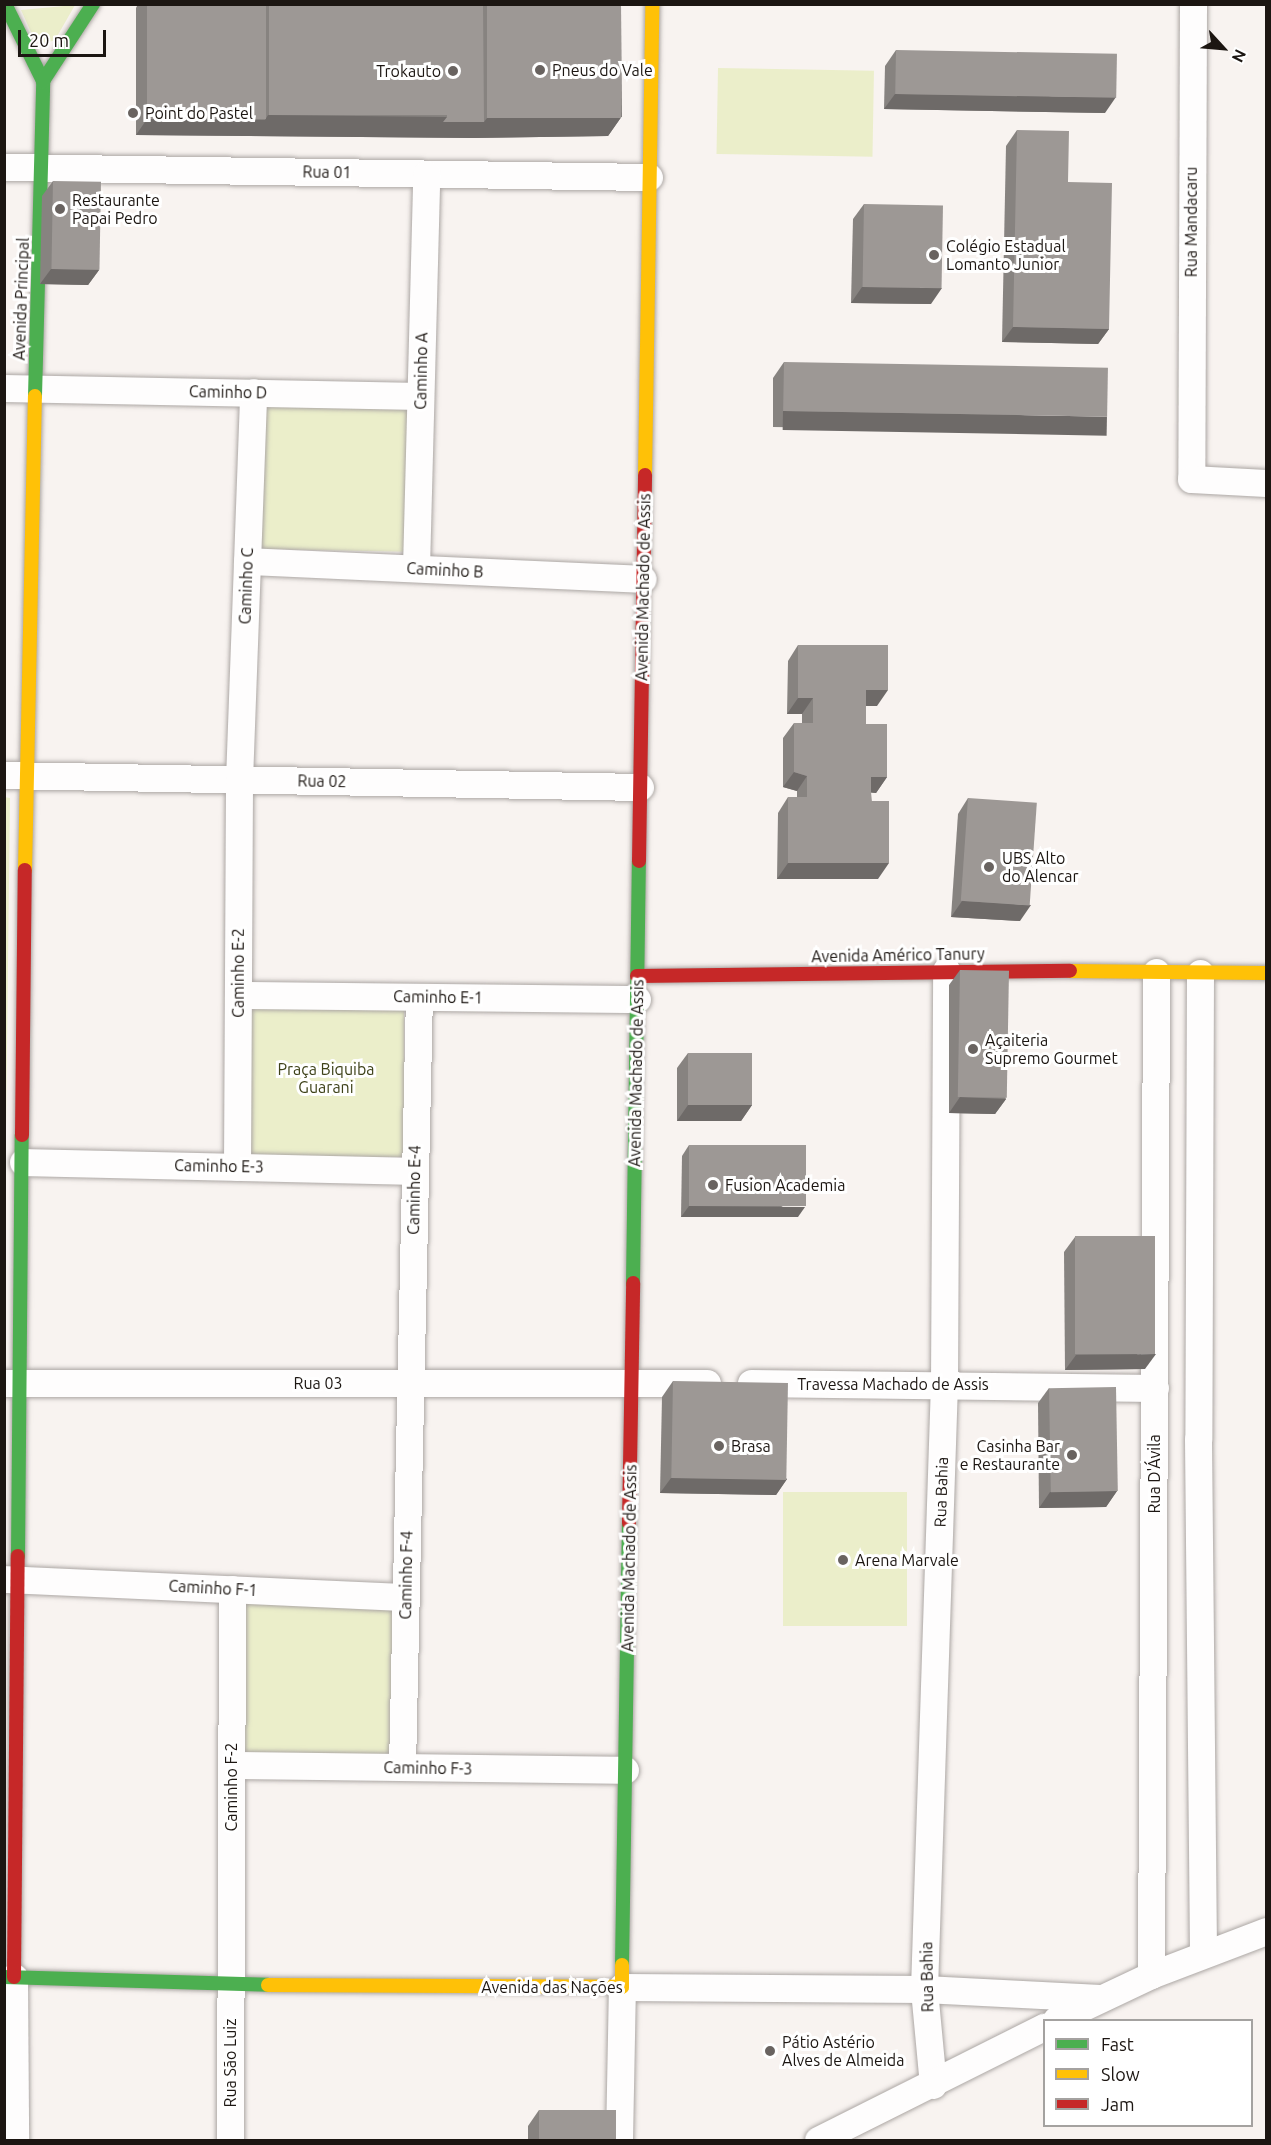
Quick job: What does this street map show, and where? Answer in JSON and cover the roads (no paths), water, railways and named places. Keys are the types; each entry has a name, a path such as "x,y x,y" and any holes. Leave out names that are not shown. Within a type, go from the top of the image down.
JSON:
{"street":[{"path":"5,4 43,81"},
{"path":"43,81 93,4"},
{"name":"Avenida Machado de Assis","path":"619,2140 652,4"},
{"name":"Rua Mandacaru","path":"1193,4 1191,479 1266,483"},
{"name":"Avenida Principal","path":"9,1977 13,1383 23,1162 15,776 35,389 43,81"},
{"name":"Rua 01","path":"4,167 649,177"},
{"name":"Caminho A","path":"416,568 426,174"},
{"name":"Caminho D","path":"4,388 420,396"},
{"name":"Caminho C","path":"239,780 253,393"},
{"name":"Caminho B","path":"247,561 643,579"},
{"name":"Rua 02","path":"15,776 640,787"},
{"name":"Caminho E-2","path":"237,1167 239,780"},
{"name":"Avenida Américo Tanury","path":"637,988 946,970 1266,973"},
{"name":"Rua Bahia","path":"933,2085 924,1989 944,1383 946,970"},
{"name":"Rua D'Ávila","path":"1151,1975 1156,972"},
{"path":"1200,973 1199,1317 1203,1954"},
{"name":"Caminho E-1","path":"238,995 419,997 637,988"},
{"name":"Caminho E-4","path":"410,1383 419,997"},
{"name":"Caminho E-3","path":"23,1162 415,1170"},
{"path":"1155,1319 1199,1317"},
{"name":"Rua 03","path":"13,1383 631,1383"},
{"name":"Caminho F-4","path":"402,1767 410,1383"},
{"name":"Travessa Machado de Assis","path":"631,1383 944,1383 1155,1388"},
{"name":"Caminho F-1","path":"12,1579 406,1597"},
{"name":"Caminho F-2","path":"231,1985 232,1589"},
{"name":"Caminho F-3","path":"231,1766 625,1770"},
{"path":"1058,2019 1151,1975 1266,1931"},
{"path":"9,1977 15,2140"},
{"name":"Avenida das Nações","path":"9,1977 231,1985 924,1989 1100,1998"},
{"name":"Rua São Luiz","path":"230,2140 231,1985"},
{"path":"818,2140 933,2085 1043,2027"}],"place":[{"name":"Pneus do Vale","path":"540,70"},
{"name":"Trokauto","path":"453,71"},
{"name":"Point do Pastel","path":"133,113"},
{"name":"Restaurante Papai Pedro","path":"60,209"},
{"name":"Colégio Estadual Lomanto Junior","path":"934,255"},
{"name":"UBS Alto do Alencar","path":"989,867"},
{"name":"Açaiteria Supremo Gourmet","path":"973,1049"},
{"name":"Fusion Academia","path":"713,1185"},
{"name":"Brasa","path":"719,1446"},
{"name":"Casinha Bar e Restaurante","path":"1072,1455"},
{"name":"Arena Marvale","path":"843,1560"},
{"name":"Pátio Astério Alves de Almeida","path":"770,2051"}],"park label":[{"name":"Praça Biquiba Guarani","path":"326,1078"}]}
